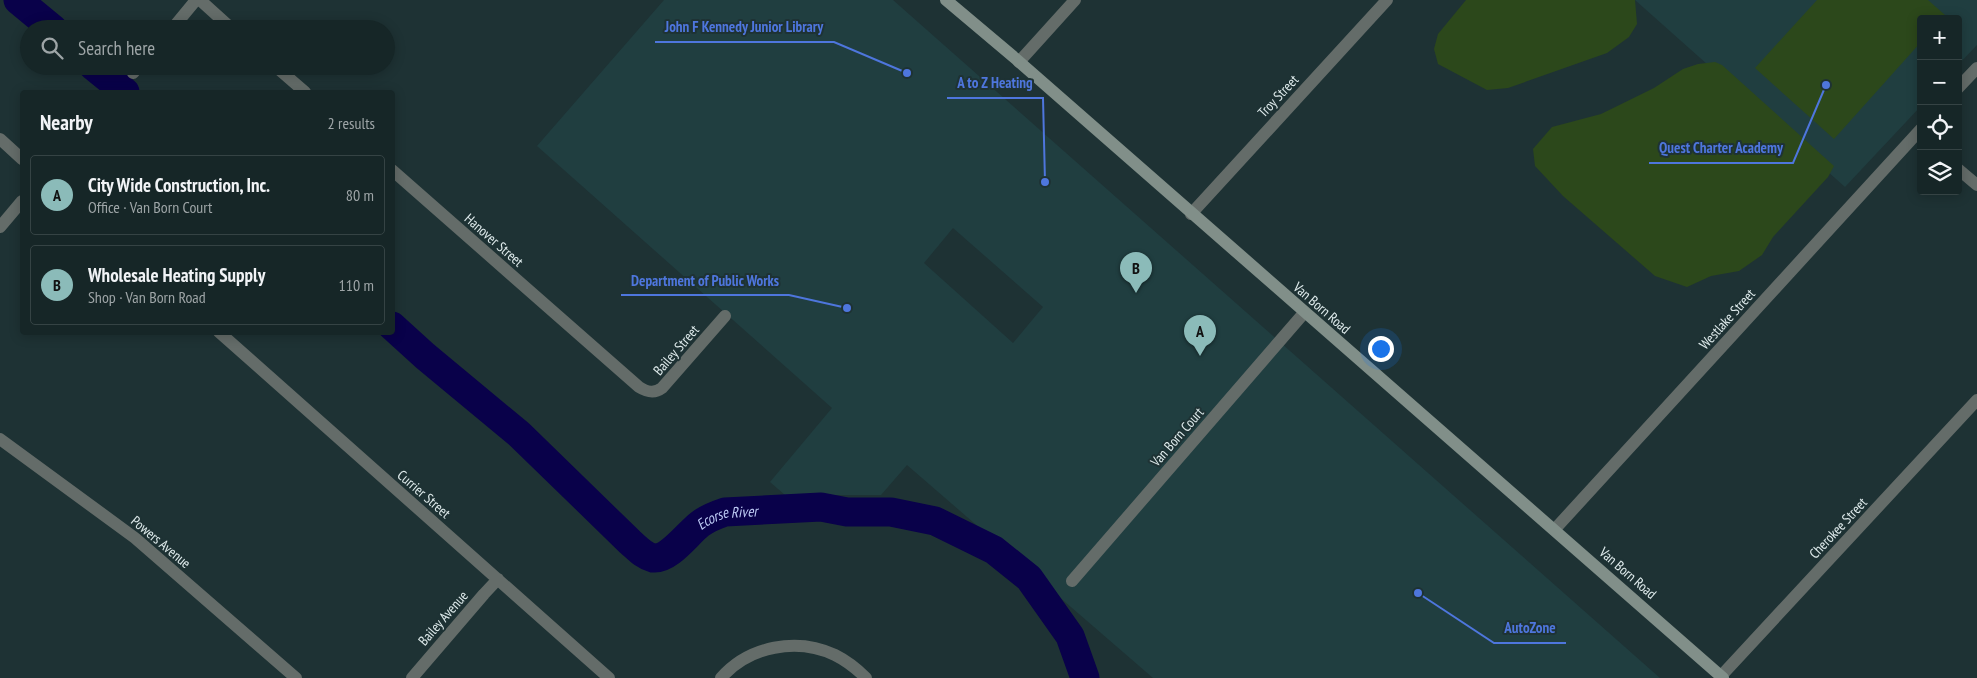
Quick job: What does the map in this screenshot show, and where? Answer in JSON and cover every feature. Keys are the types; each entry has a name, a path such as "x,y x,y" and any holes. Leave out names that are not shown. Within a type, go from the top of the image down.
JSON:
{"main road":[{"name":"Van Born Road","path":"946,0 1722,677"}],"street":[{"path":"179,20 196,0"},
{"path":"200,0 222,20"},
{"path":"1019,62 1075,0"},
{"name":"Troy Street","path":"1191,214 1387,0"},
{"path":"1962,84 1977,68"},
{"path":"285,75 303,90"},
{"name":"Westlake Street","path":"1554,530 1917,136"},
{"path":"0,139 20,157"},
{"path":"1962,172 1977,185"},
{"name":"Hanover Street","path":"395,173 575,332"},
{"path":"0,227 20,203"},
{"name":"Van Born Court","path":"1072,581 1304,313"},
{"name":"Bailey Street","path":"575,332 639,387 652,392 658,391 666,384 725,316"},
{"name":"Currier Street","path":"222,335 609,678"},
{"name":"Cherokee Street","path":"1722,677 1977,400"},
{"name":"Powers Avenue","path":"0,439 135,538 296,678"},
{"name":"Bailey Avenue","path":"412,678 498,579"},
{"path":"721,678 748,657 772,648 793,645 814,648 834,654 866,678"}],"shaded area":[{"path":"664,0 893,0 1660,678 1153,678 907,465 881,495 785,495 770,482 832,408 537,146","holes":["953,228 1043,307 1013,343 924,263"]},
{"path":"1635,0 1977,0 1977,45 1962,61 1962,15 1917,15 1917,110 1845,187"}],"green space":[{"path":"1466,0 1635,0 1637,24 1629,37 1607,53 1508,88 1487,90 1438,64 1434,49 1438,34"},
{"path":"1817,0 1928,0 1945,15 1917,15 1917,46 1834,139 1755,68"},
{"path":"1715,62 1722,65 1834,166 1828,177 1773,237 1762,255 1739,271 1711,276 1687,287 1655,276 1563,196 1535,166 1533,149 1552,127 1601,114 1654,88 1683,69 1698,64"}],"waterway":[{"name":"Ecorse River","path":"18,0 42,20"},
{"name":"Ecorse River","path":"104,75 123,90"},
{"name":"Ecorse River","path":"395,329 519,434 630,542 647,556 653,558 665,555 700,524 725,512 821,507 847,512 891,512 935,521 994,550 1029,578 1070,636 1085,678"}],"place":[{"name":"John F Kennedy Junior Library","path":"907,73"},
{"name":"Quest Charter Academy","path":"1826,85"},
{"name":"A to Z Heating","path":"1045,182"},
{"name":"Wholesale Heating Supply","path":"1136,293"},
{"name":"Department of Public Works","path":"847,308"},
{"name":"City Wide Construction, Inc.","path":"1200,356"},
{"name":"AutoZone","path":"1418,593"}]}
